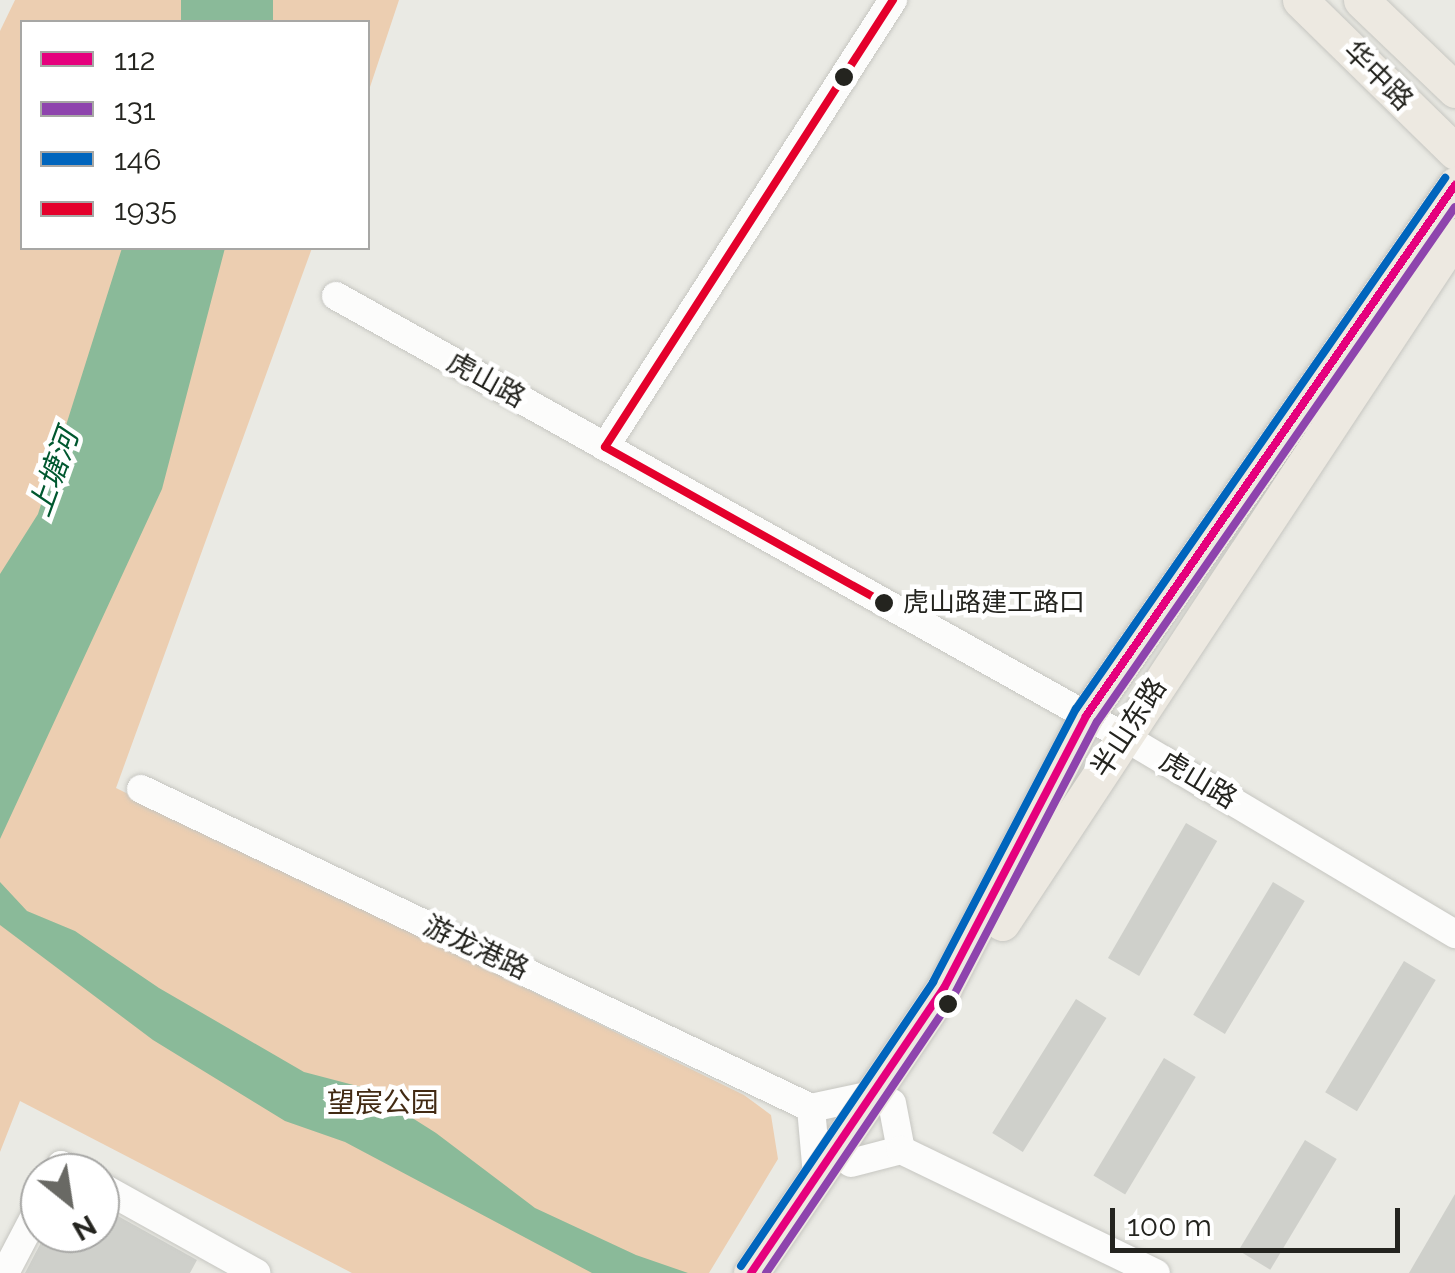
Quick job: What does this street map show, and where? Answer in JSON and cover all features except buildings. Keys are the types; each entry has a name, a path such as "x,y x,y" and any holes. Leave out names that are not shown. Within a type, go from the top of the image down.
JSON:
{"main road":[{"name":"华中路","path":"1300,0 1455,152"},
{"name":"华中路","path":"1361,0 1455,90"},
{"name":"半山东路","path":"777,1273 851,1163 1086,716 1455,185"},
{"name":"半山东路","path":"751,1273 817,1175 882,1099 984,951 1455,236"}],"street":[{"path":"606,447 893,0"},
{"name":"虎山路","path":"336,296 1123,736 1455,934"},
{"name":"游龙港路","path":"140,790 811,1108"},
{"path":"817,1175 811,1108 882,1099 901,1150"},
{"path":"851,1163 901,1150 1156,1273"},
{"path":"120,1197 256,1273"},
{"path":"5,1273 20,1244"}],"green space":[{"name":"望宸公园","path":"15,0 399,0 370,87 370,20 20,20 20,250 311,250 116,788 744,1095 771,1115 778,1159 709,1273 352,1273 20,1101 0,1152 0,31"}],"water":[{"path":"181,0 273,0 273,20 181,20"},
{"name":"上塘河","path":"121,250 224,250 162,489 0,839 0,574 38,514"},
{"path":"0,882 27,911 75,931 159,988 304,1072 365,1088 436,1133 535,1208 636,1255 688,1273 592,1273 345,1142 285,1121 153,1040 0,925"}],"transit line":[{"name":"1935","path":"605,447 893,0"},
{"name":"146","path":"741,1266 933,982 1076,709 1445,178"},
{"name":"112","path":"751,1273 944,988 1086,716 1455,185"},
{"name":"131","path":"766,1273 954,995 1097,722 1455,207"},
{"name":"1935","path":"605,447 884,603"}],"place":[{"name":"虎山路建工路口","path":"884,603"}]}
